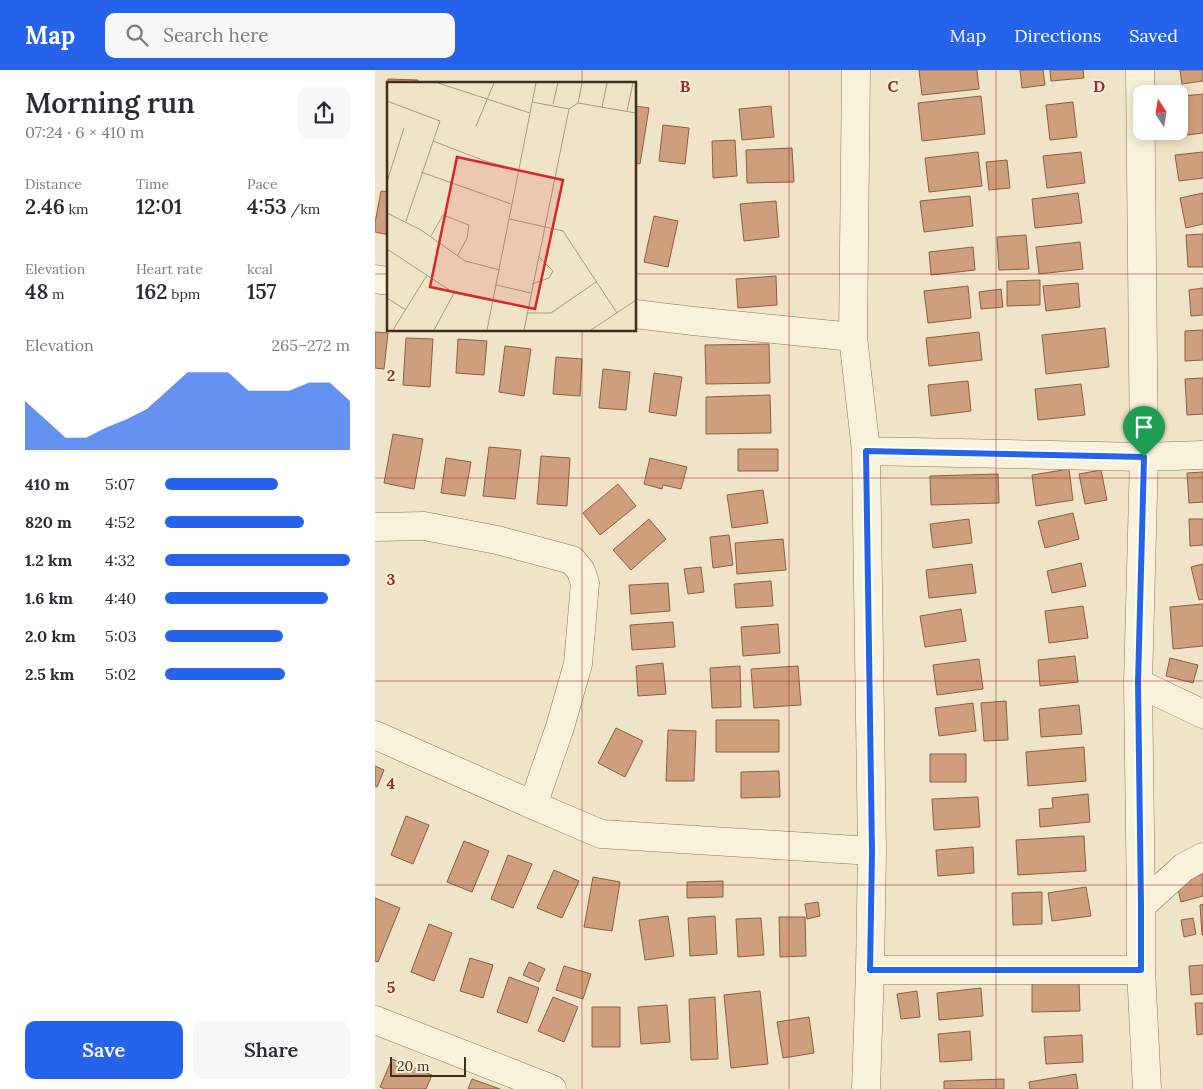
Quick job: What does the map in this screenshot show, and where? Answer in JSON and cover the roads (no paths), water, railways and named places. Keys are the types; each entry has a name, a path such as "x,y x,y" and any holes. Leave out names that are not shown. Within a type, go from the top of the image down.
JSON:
{"street":[{"path":"856,70 853,337 866,451 872,851 866,1089"},
{"path":"1140,70 1144,457 1138,683 1141,970 1147,1089"},
{"path":"636,314 853,337"},
{"path":"866,451 1144,457 1203,455"},
{"path":"375,527 424,526 497,540 572,560 581,571 585,583 578,664 560,727 533,805"},
{"path":"1138,683 1203,714"},
{"path":"375,735 601,834 872,851"},
{"path":"1141,906 1184,867 1203,857"},
{"path":"870,970 1141,970"},
{"path":"375,1020 553,1089"}]}
